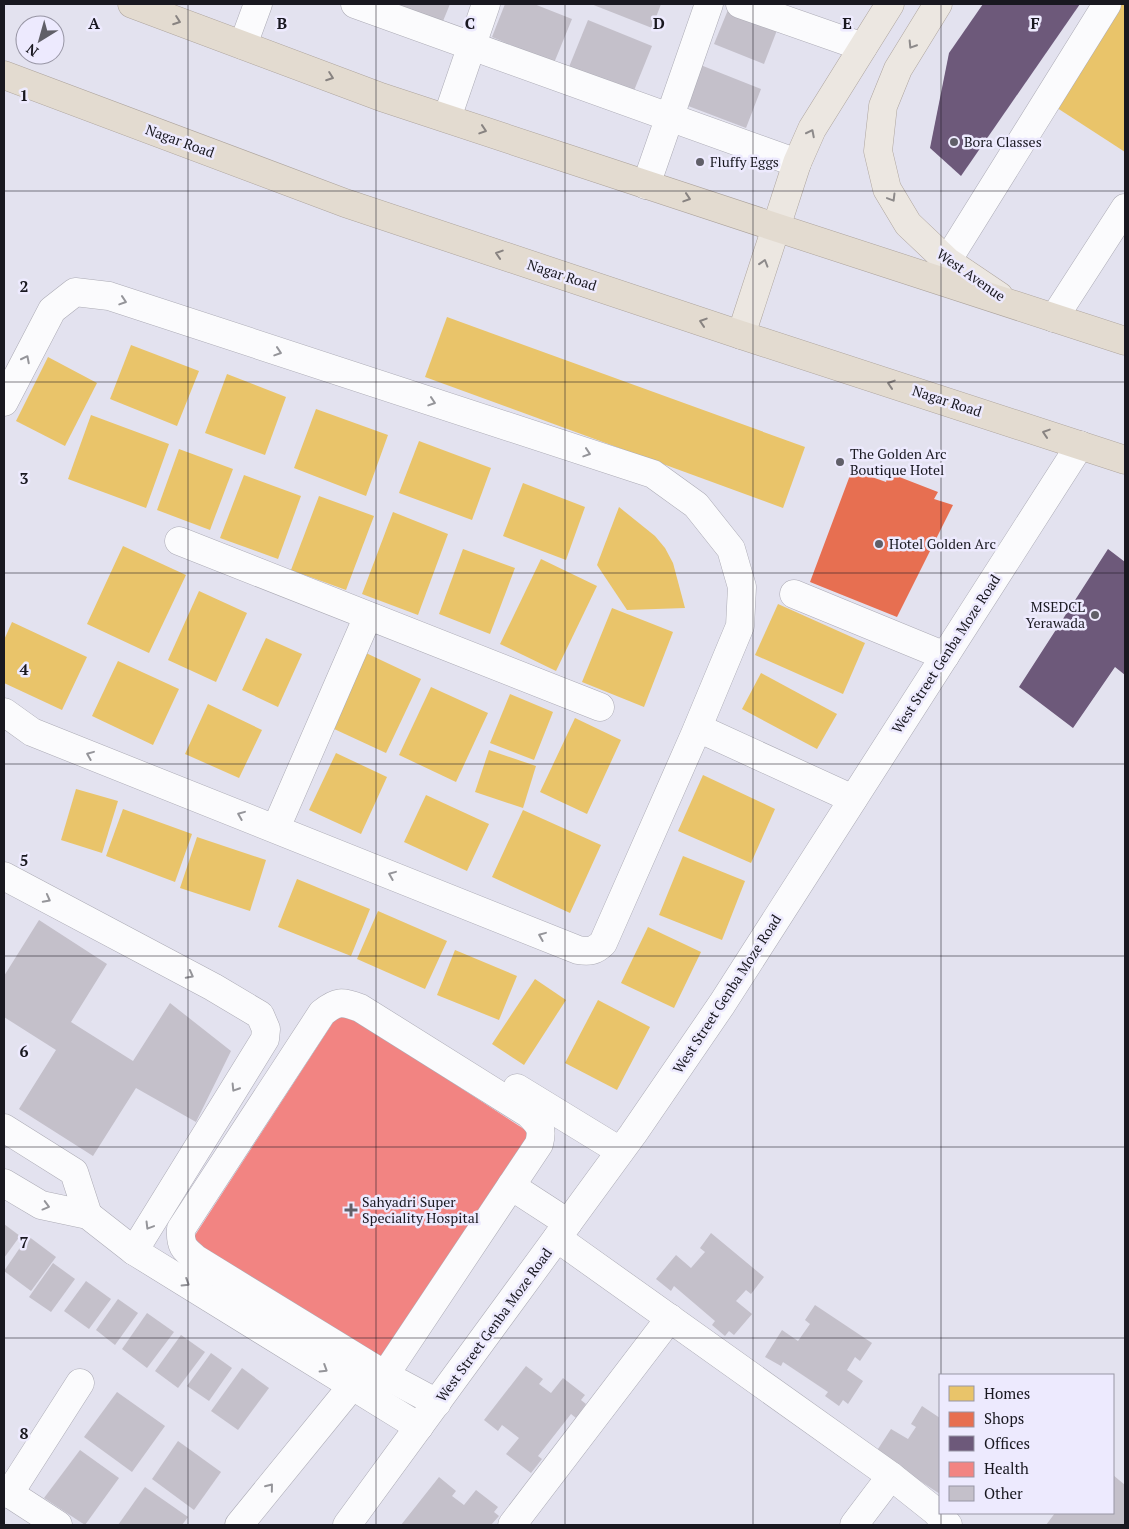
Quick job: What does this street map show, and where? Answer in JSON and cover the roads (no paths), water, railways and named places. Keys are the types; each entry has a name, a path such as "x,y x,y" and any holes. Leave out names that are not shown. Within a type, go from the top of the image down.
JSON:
{"highway":[{"path":"132,4 381,97 1125,342"},
{"name":"Nagar Road","path":"7,81 345,203 1125,460"}],"main road":[{"path":"741,335 796,162 812,129 890,4"},
{"name":"West Avenue","path":"938,4 898,69 883,106 878,151 887,189 908,224 947,262 1015,306"}],"street":[{"path":"243,45 258,4"},
{"path":"355,4 796,162"},
{"path":"446,118 486,4"},
{"path":"646,184 709,4"},
{"path":"740,4 863,48"},
{"path":"947,262 1106,4"},
{"path":"1054,318 1125,208"},
{"path":"4,402 52,310 76,292 109,296 653,474 696,506 731,549 742,587 740,626 698,728 603,944 596,950 588,952 578,950 32,732 4,712"},
{"name":"West Street Genba Moze Road","path":"347,1525 620,1151 722,1004 1080,445"},
{"path":"179,541 600,708"},
{"path":"794,594 945,656"},
{"path":"276,828 368,616"},
{"path":"698,728 853,799"},
{"path":"4,876 213,987 260,1015 266,1029 265,1039 134,1251"},
{"path":"356,987 620,1151"},
{"path":"393,1379 521,1193 542,1134 538,1124 529,1114 360,1008 347,1003 332,1004 322,1012 181,1229 180,1241 185,1250 196,1259 393,1379 437,1403"},
{"path":"4,1128 74,1172 88,1215"},
{"path":"4,1183 41,1205 88,1215 134,1251 419,1427"},
{"path":"521,1193 562,1231 670,1318 891,1476 935,1511 948,1525"},
{"path":"512,1525 670,1318"},
{"path":"58,1525 6,1492 80,1383"},
{"path":"240,1525 352,1386"},
{"path":"854,1525 891,1476"}],"place":[{"name":"Bora Classes","path":"954,142"},
{"name":"Fluffy Eggs","path":"700,162"},
{"name":"The Golden Arc Boutique Hotel","path":"840,462"},
{"name":"Hotel Golden Arc","path":"879,544"},
{"name":"MSEDCL Yerawada","path":"1095,615"},
{"name":"Sahyadri Super Speciality Hospital","path":"351,1210"}]}
